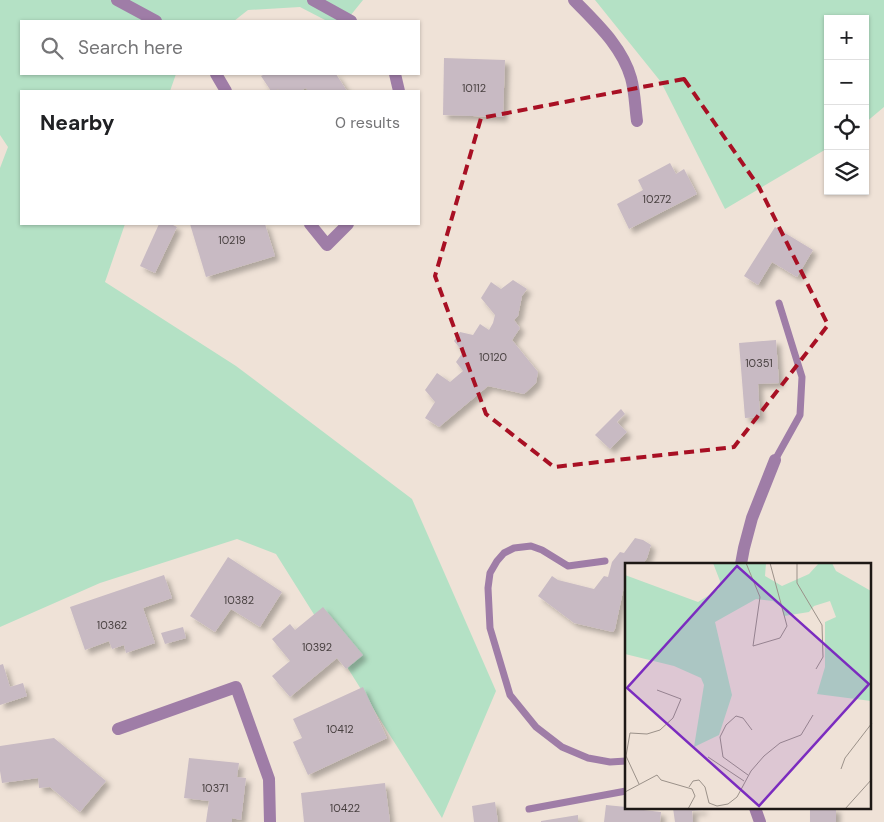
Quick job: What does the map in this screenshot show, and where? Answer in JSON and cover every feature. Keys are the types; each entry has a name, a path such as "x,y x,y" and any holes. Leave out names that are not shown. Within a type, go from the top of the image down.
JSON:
{"street":[{"path":"116,0 154,20"},
{"path":"313,0 349,20"},
{"path":"574,0 620,52 631,79 637,121"},
{"path":"217,75 225,90"},
{"path":"395,75 399,90"},
{"path":"311,225 327,245 347,225"},
{"path":"742,563 752,518 775,460"},
{"path":"118,729 236,687 269,779 270,822"},
{"path":"756,810 760,822"}],"lane":[{"path":"775,460 800,415 802,378 779,303"},
{"path":"605,561 568,566 542,550 531,546 514,548 504,553 490,572 488,588 490,628 510,695 536,727 562,747 588,758 610,762 625,761"},
{"path":"529,809 625,792"}],"highlighted area":[{"path":"684,79 759,187 828,325 734,447 554,467 486,414 435,276 481,118"}],"green space":[{"path":"0,0 363,0 347,20 325,20 300,7 248,10 235,20 20,20 20,75 176,75 170,90 20,90 20,225 125,225 105,282 236,366 412,499 496,691 442,818 276,554 237,539 100,583 0,627 0,168 8,147 0,135"},
{"path":"595,0 884,0 884,107 869,120 869,15 824,15 824,150 725,209 661,82"}],"building":[{"path":"444,58 505,60 503,117 443,115"},
{"path":"337,75 346,90 307,90 306,88 302,90 270,90 261,76"},
{"path":"670,163 676,174 684,169 697,194 629,229 617,204 643,190 638,180"},
{"path":"159,225 173,225 177,227 155,273 140,266"},
{"path":"190,225 265,225 275,256 206,277"},
{"path":"775,227 813,250 797,277 772,262 758,285 744,276"},
{"path":"513,280 527,289 522,296 518,316 514,320 520,328 512,340 538,372 536,383 524,394 488,386 439,427 425,418 435,402 425,390 437,373 450,382 463,371 456,362 463,352 454,341 460,332 473,335 480,324 489,330 495,315 481,298 491,282 501,289"},
{"path":"776,340 779,383 758,384 760,417 745,418 739,343"},
{"path":"621,409 625,414 617,422 627,432 610,449 595,435"},
{"path":"635,538 651,545 644,563 625,563 625,582 613,632 574,623 538,596 552,576 558,580 594,589 604,576 608,577 612,562 620,552 624,553"},
{"path":"228,557 282,592 260,627 231,609 215,632 190,616"},
{"path":"164,575 172,598 143,608 155,643 126,653 124,645 112,649 109,641 85,650 70,607"},
{"path":"323,607 363,655 346,669 337,658 290,697 272,676 290,661 272,639 290,624 295,630"},
{"path":"183,627 186,638 165,644 161,633"},
{"path":"3,664 10,687 23,683 27,696 0,705 0,665"},
{"path":"363,687 387,738 308,775 293,742 302,738 293,719"},
{"path":"54,738 106,781 80,812 50,787 39,788 38,778 2,783 0,746"},
{"path":"189,758 239,763 237,777 246,778 241,820 232,818 232,822 206,822 209,801 184,798"},
{"path":"385,783 390,822 304,822 301,793"},
{"path":"495,802 498,822 474,822 472,806"},
{"path":"606,805 625,807 625,810 661,812 660,822 604,822"},
{"path":"673,810 703,810 692,811 693,822 675,822"},
{"path":"810,810 836,810 836,822 810,822"},
{"path":"578,815 578,822 541,822 541,821"}]}
